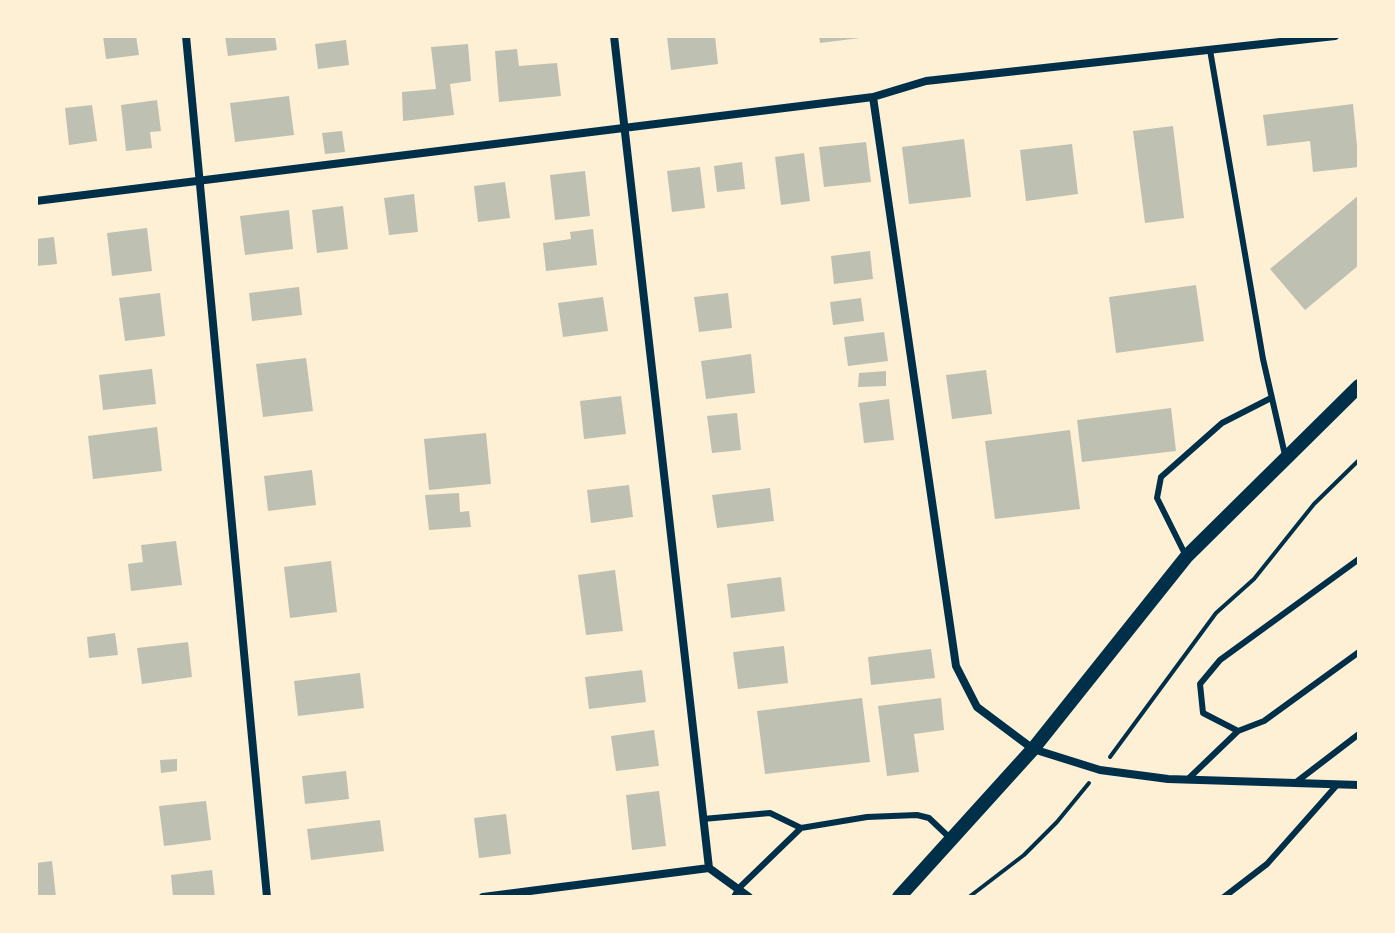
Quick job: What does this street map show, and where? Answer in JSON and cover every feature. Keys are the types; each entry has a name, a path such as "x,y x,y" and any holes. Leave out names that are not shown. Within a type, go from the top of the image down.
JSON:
{"street":[{"path":"186,36 267,897"},
{"path":"614,36 709,868"},
{"path":"36,201 873,97 926,81 1335,36"},
{"path":"873,97 956,666 977,707 1033,749 1100,770 1187,780 1359,785"},
{"path":"899,897 953,841 1033,749 1187,556 1359,386"},
{"path":"483,897 528,894 709,868 749,897"}],"lane":[{"path":"1210,50 1271,398 1285,456"},
{"path":"1187,556 1157,498 1161,477 1222,423 1271,398"},
{"path":"1238,731 1203,713 1200,684 1220,660 1359,559"},
{"path":"1187,780 1238,731 1264,721 1359,652"},
{"path":"1295,783 1359,734"},
{"path":"1224,897 1267,864 1337,785"},
{"path":"703,819 770,813 801,828"},
{"path":"734,897 739,888 801,828 867,817 917,815 929,818 953,841"}],"path":[{"path":"969,897 1024,855 1057,822 1100,770 1216,613 1254,579 1314,504 1359,460"}],"building":[{"path":"103,36 136,36 139,55 106,59"},
{"path":"225,36 275,36 277,50 228,56"},
{"path":"715,36 718,64 671,70 667,37"},
{"path":"819,36 860,36 860,38 820,43"},
{"path":"346,40 349,65 318,69 315,44"},
{"path":"468,44 471,81 450,84 454,115 403,121 402,92 436,89 431,47"},
{"path":"517,49 519,66 557,63 561,96 499,102 495,51"},
{"path":"289,96 294,135 235,142 230,103"},
{"path":"157,100 161,131 150,132 152,148 126,151 121,105"},
{"path":"1353,104 1359,167 1313,172 1310,141 1267,146 1263,115"},
{"path":"92,105 97,141 69,145 65,108"},
{"path":"1173,126 1184,218 1145,223 1133,131"},
{"path":"342,131 345,152 325,154 322,133"},
{"path":"964,139 971,197 909,204 902,147"},
{"path":"866,142 871,182 824,187 819,147"},
{"path":"1072,144 1078,194 1026,201 1020,150"},
{"path":"804,153 810,201 781,205 775,157"},
{"path":"742,162 745,189 717,192 714,166"},
{"path":"700,167 705,208 672,212 667,171"},
{"path":"585,171 590,216 555,220 550,175"},
{"path":"505,182 510,218 478,222 474,186"},
{"path":"414,194 418,232 389,235 384,198"},
{"path":"1359,195 1359,265 1305,310 1270,269"},
{"path":"343,206 348,249 317,253 312,210"},
{"path":"289,210 293,249 245,255 240,216"},
{"path":"147,228 152,271 112,276 107,233"},
{"path":"593,229 597,265 546,271 543,243 571,239 570,232"},
{"path":"54,237 57,264 36,266 36,239"},
{"path":"870,251 873,279 834,284 831,256"},
{"path":"1196,285 1204,341 1116,353 1109,297"},
{"path":"299,287 302,315 252,321 249,293"},
{"path":"160,293 165,336 125,341 119,298"},
{"path":"728,293 732,328 699,332 694,297"},
{"path":"603,297 608,331 563,337 558,303"},
{"path":"861,298 864,321 833,325 830,302"},
{"path":"884,332 888,361 848,366 844,337"},
{"path":"751,354 755,393 706,399 701,361"},
{"path":"306,358 313,411 263,417 256,364"},
{"path":"152,369 156,404 103,410 99,375"},
{"path":"986,370 992,414 952,419 946,375"},
{"path":"886,371 886,386 858,387 859,373"},
{"path":"621,396 626,434 584,439 580,401"},
{"path":"889,399 894,440 864,443 859,403"},
{"path":"1171,408 1176,451 1082,462 1077,420"},
{"path":"737,413 741,450 712,453 707,416"},
{"path":"157,427 162,471 93,479 88,436"},
{"path":"1070,430 1080,509 995,519 985,441"},
{"path":"486,433 491,484 429,490 424,439"},
{"path":"312,470 316,505 268,511 264,476"},
{"path":"629,485 633,517 591,523 587,490"},
{"path":"770,488 774,521 717,528 712,495"},
{"path":"459,493 460,512 469,511 471,527 429,530 425,495"},
{"path":"176,541 182,585 131,591 128,564 143,562 141,545"},
{"path":"331,561 337,612 290,618 284,567"},
{"path":"615,570 623,631 586,635 578,575"},
{"path":"781,577 785,611 731,618 727,584"},
{"path":"115,633 118,655 89,658 87,637"},
{"path":"188,642 192,677 142,684 137,648"},
{"path":"784,646 788,683 738,689 733,652"},
{"path":"931,649 935,678 871,685 868,657"},
{"path":"642,670 646,702 589,709 585,677"},
{"path":"360,673 364,708 298,716 294,681"},
{"path":"862,698 870,762 765,774 757,711"},
{"path":"941,698 944,730 914,734 919,772 887,776 878,706"},
{"path":"654,730 659,766 616,771 611,736"},
{"path":"177,759 177,771 161,773 160,760"},
{"path":"346,771 349,799 305,804 302,776"},
{"path":"659,791 666,846 632,850 626,795"},
{"path":"206,801 211,840 164,846 159,806"},
{"path":"506,814 511,854 479,858 474,818"},
{"path":"380,820 384,851 311,860 307,829"},
{"path":"52,861 56,897 36,897 36,863"},
{"path":"212,870 215,897 173,897 171,875"}]}
